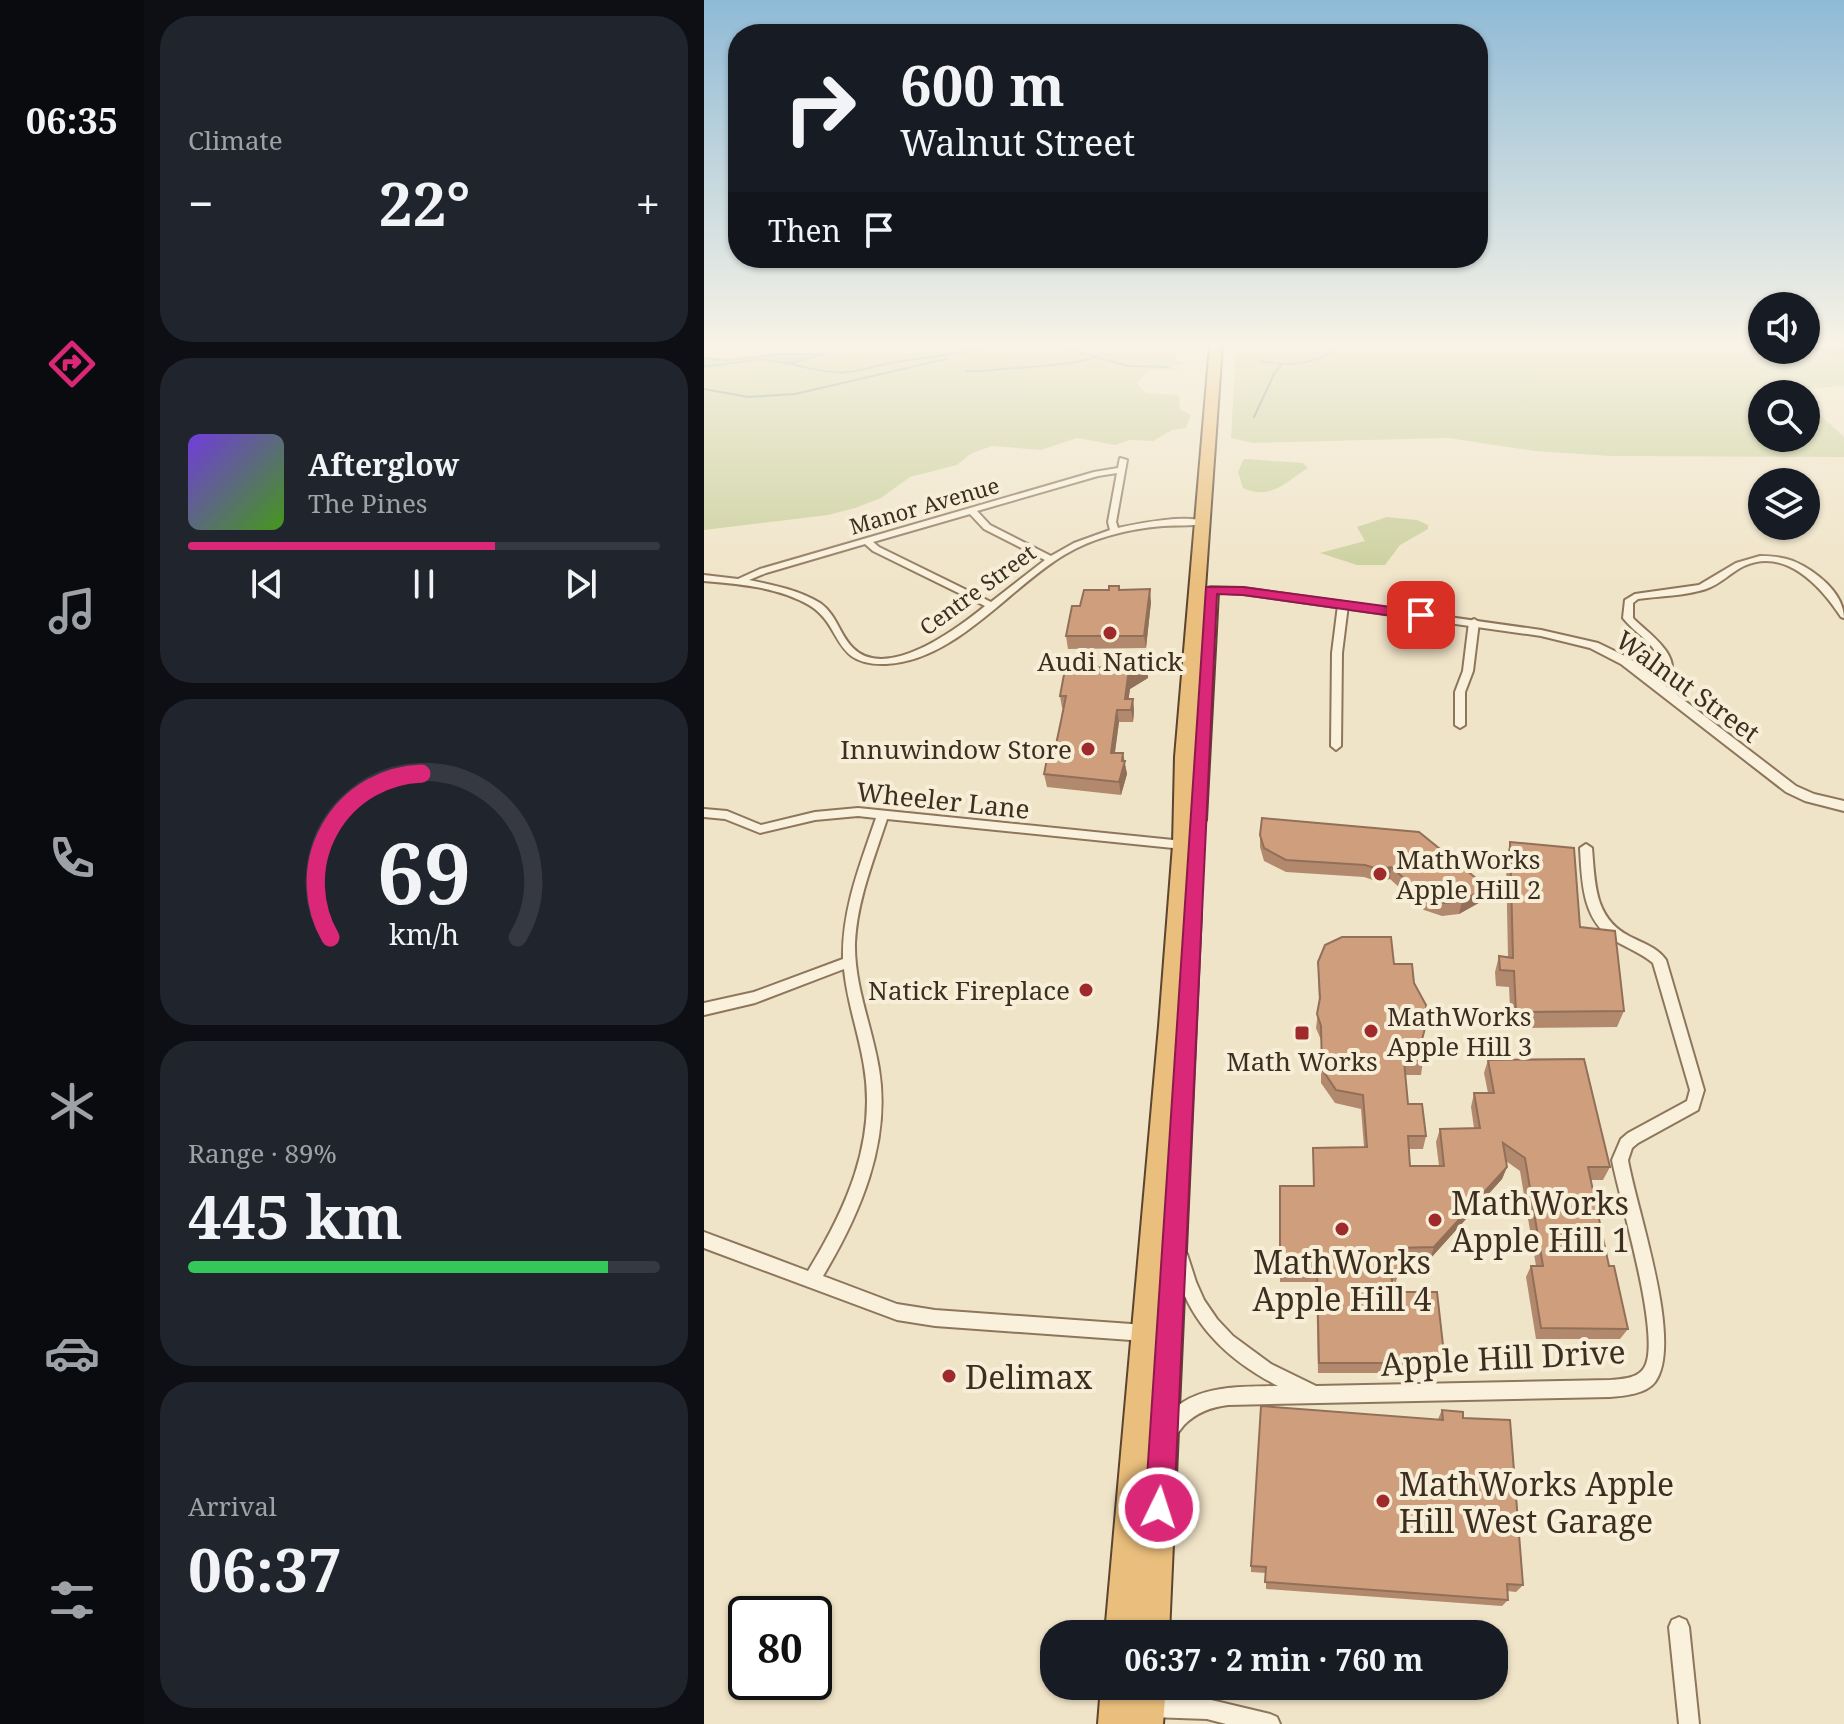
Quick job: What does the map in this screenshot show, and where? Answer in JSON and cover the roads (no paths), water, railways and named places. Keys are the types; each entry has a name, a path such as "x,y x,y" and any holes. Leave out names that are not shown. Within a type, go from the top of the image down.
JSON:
{"highway":[{"path":"1123,1620 1183,845 1184,757 1210,425"},
{"path":"1153,1620 1222,425"},
{"path":"1115,1724 1117,1700"}],"street":[{"path":"1115,531 1112,522 1123,460"},
{"name":"Manor Avenue","path":"738,582 755,574 971,510 1121,470"},
{"path":"971,510 987,527 1051,559"},
{"name":"Centre Street","path":"704,578 738,582 816,605 828,615 846,649 858,657 877,661 911,658 930,650 1051,559 1086,541 1115,531 1154,524 1202,522"},
{"path":"866,541 876,549 990,605"},
{"path":"1656,685 1664,679 1667,663 1658,643 1628,618 1627,605 1635,597 1701,587 1745,562 1765,559 1792,565 1813,576 1830,593 1844,615"},
{"name":"Walnut Street","path":"1211,590 1243,591 1474,622 1594,645 1625,661 1791,789 1810,798 1844,806"},
{"path":"1336,746 1337,653 1343,605"},
{"path":"1460,725 1460,692 1468,671 1474,622"},
{"name":"Wheeler Lane","path":"704,813 727,815 760,829 828,814 883,814 1159,845 1183,845"},
{"path":"811,1281 835,1239 859,1182 875,1125 872,1069 849,962 852,917 883,814"},
{"name":"Apple Hill Drive","path":"1163,1444 1177,1419 1200,1402 1228,1396 1596,1389 1635,1384 1648,1378 1655,1369 1659,1355 1656,1321 1620,1160 1626,1144 1633,1138 1693,1105 1697,1090 1659,960 1647,950 1614,934 1595,913 1586,848"},
{"path":"704,1009 755,997 849,962"},
{"name":"Apple Hill Drive","path":"1176,1226 1189,1290 1213,1330 1275,1375 1317,1394"},
{"path":"704,1240 879,1307 917,1316 1145,1333"},
{"path":"1679,1627 1689,1724"},
{"path":"1148,1706 1207,1709 1270,1724"}],"place":[{"name":"Audi Natick","path":"1110,633"},
{"name":"Innuwindow Store","path":"1088,749"},
{"name":"MathWorks Apple Hill 2","path":"1380,874"},
{"name":"Natick Fireplace","path":"1086,990"},
{"name":"MathWorks Apple Hill 3","path":"1371,1031"},
{"name":"Math Works","path":"1302,1033"},
{"name":"MathWorks Apple Hill 1","path":"1435,1220"},
{"name":"MathWorks Apple Hill 4","path":"1342,1229"},
{"name":"Delimax","path":"949,1376"},
{"name":"MathWorks Apple Hill West Garage","path":"1383,1501"}]}
